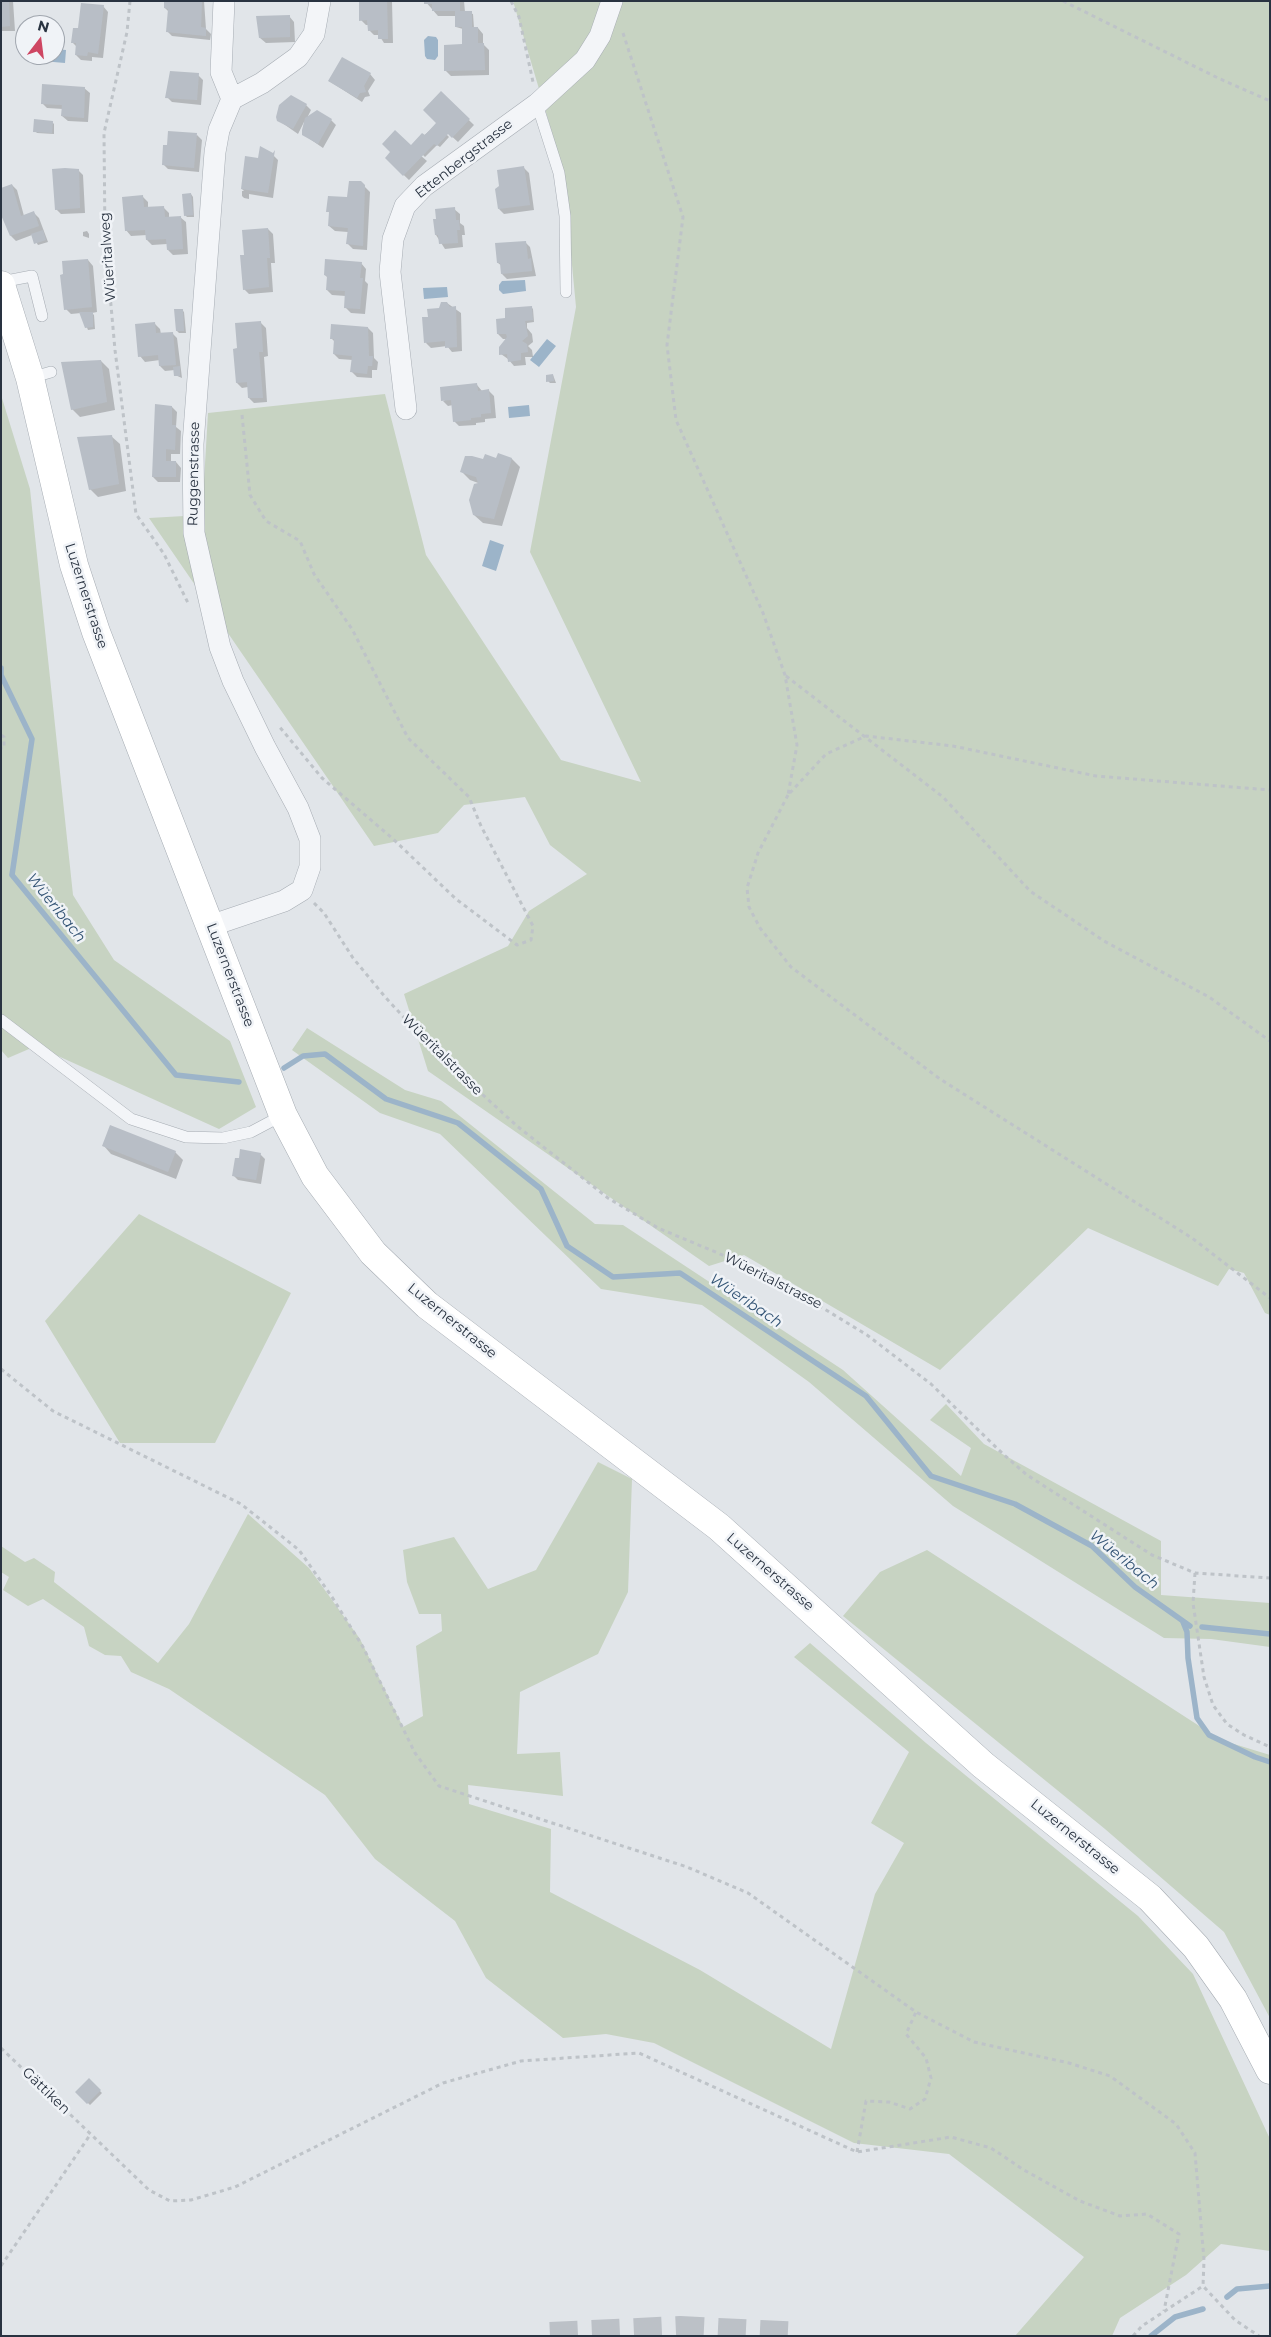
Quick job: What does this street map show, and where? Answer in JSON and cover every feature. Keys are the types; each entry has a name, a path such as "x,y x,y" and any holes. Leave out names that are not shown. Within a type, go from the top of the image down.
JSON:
{"main road":[{"name":"Luzernerstrasse","path":"1,284 41,375 58,499 74,565 96,632 283,1115 320,1184 373,1253 427,1305 719,1527 983,1765 1150,1898 1196,1947 1234,1999 1270,2070"}],"street":[{"path":"224,1 221,72 232,99 262,83 298,57 314,34 320,1"},
{"name":"Ettenbergstrasse","path":"406,410 390,272 394,239 405,206 424,186 537,104 585,60 600,36 612,1"},
{"name":"Ruggenstrasse","path":"232,99 219,130 215,152 192,479 194,533 220,647 246,709 298,808 310,839 310,867 302,890"},
{"path":"210,926 284,900 302,890"}],"lane":[{"path":"537,104 559,173 565,216 566,292"},
{"path":"1,284 32,276 42,316"},
{"path":"1,1020 131,1119 186,1137 223,1138 251,1132 283,1115"}],"path":[{"name":"Wüeritalweg","path":"130,1 127,32 104,133 105,220 115,350 136,514 164,554 190,606"},
{"path":"511,1 519,17 537,104"},
{"path":"1063,1 1218,78 1270,101"},
{"path":"622,30 683,217 667,345 676,420 763,613 785,675 797,745 788,794 758,853 747,888 749,907 760,928 791,967 940,1079 1192,1238 1270,1298"},
{"path":"242,414 250,495 266,521 300,541 314,574 352,629 408,738 469,797 481,826 533,926 531,940 517,944 456,898 392,838 322,778 274,720 246,709"},
{"path":"785,675 943,797 1030,891 1104,941 1208,997 1270,1041"},
{"path":"1,736 4,737 4,748 1,748"},
{"path":"788,794 826,754 866,736 953,746 1096,776 1270,790"},
{"name":"Wüeritalstrasse","path":"302,890 324,913 354,958 386,998 448,1063 517,1126 608,1198 658,1228 748,1266 782,1283 840,1317 903,1360 1027,1475 1152,1556 1195,1573 1270,1578"},
{"path":"1,1369 53,1411 241,1504 299,1550 332,1597 363,1647 415,1754 439,1786 687,1867 748,1893 916,2012 974,2042 1069,2063 1110,2076 1176,2124 1195,2153 1204,2260 1203,2286 1235,2320 1258,2336"},
{"path":"1195,1573 1193,1603 1204,1677 1213,1705 1227,1724 1244,1736 1270,1746"},
{"path":"916,2012 906,2034 926,2058 931,2078 926,2099 910,2109 889,2102 866,2101 857,2152 951,2137 991,2148 1024,2170 1080,2201 1120,2216 1147,2214 1179,2234 1164,2311"},
{"name":"Gättiken","path":"1,2048 149,2190 170,2201 191,2200 235,2187 443,2083 521,2061 639,2053 857,2152"},
{"path":"1,2266 90,2135"},
{"path":"1133,2336 1142,2326 1203,2286"}],"green space":[{"path":"513,1 1270,1 1270,1315 1265,1313 1244,1273 1229,1269 1218,1286 1088,1228 940,1370 744,1255 709,1266 428,1071 404,994 508,946 529,911 587,874 550,845 525,797 464,805 438,833 374,846 149,518 202,515 208,413 385,394 426,555 561,760 641,782 530,552 576,307 563,170"},
{"path":"1,395 30,489 73,895 114,960 230,1041 256,1107 219,1129 36,1046 8,1058 1,1050"},
{"path":"307,1028 405,1090 441,1101 595,1224 623,1225 843,1370 961,1476 971,1448 930,1420 946,1404 984,1444 1161,1541 1161,1595 1270,1603 1270,1647 1211,1639 1164,1638 953,1506 809,1382 702,1305 601,1289 440,1134 380,1113 292,1050"},
{"path":"139,1214 291,1293 215,1443 120,1443 45,1321"},
{"path":"598,1462 632,1479 628,1592 598,1654 520,1692 517,1754 560,1752 563,1796 468,1785 469,1804 551,1829 550,1892 700,1970 831,2049 875,1894 904,1843 871,1823 909,1752 794,1657 810,1643 926,1743 1138,1916 1193,1974 1270,2139 1270,2251 1221,2244 1186,2275 1120,2318 1112,2336 1015,2336 1084,2257 949,2154 854,2143 654,2043 606,2034 563,2038 486,1978 455,1921 375,1859 325,1795 169,1689 131,1672 121,1656 105,1655 89,1646 84,1627 43,1599 28,1606 3,1590 9,1577 1,1572 1,1546 25,1562 34,1558 55,1572 54,1582 158,1663 189,1624 248,1514 309,1568 360,1639 403,1727 423,1716 416,1646 442,1631 441,1614 419,1614 407,1582 403,1550 454,1537 488,1589 536,1570"},
{"path":"927,1550 1221,1740 1270,1755 1270,2018 1224,1932 1105,1829 843,1616 880,1572"}],"water":[{"path":"428,36 436,37 438,40 438,56 435,60 427,59 425,56 424,40"},
{"path":"525,280 526,291 503,294 499,290 499,285 502,281"},
{"path":"447,287 448,297 424,299 423,288"},
{"path":"547,339 556,346 539,367 530,360"},
{"path":"529,405 530,416 509,418 508,407"},
{"path":"490,540 504,545 496,571 482,566"}],"building":[{"path":"1,1 9,1 10,26 1,27"},
{"path":"164,1 202,2 201,27 206,28 206,36 166,32 168,9 164,8"},
{"path":"359,1 387,1 388,39 378,39 378,30 368,31 367,20 359,21"},
{"path":"424,1 460,1 460,11 472,11 472,27 478,27 478,43 484,43 485,70 444,71 444,45 462,44 462,27 455,27 455,11 432,11 432,4 424,4"},
{"path":"81,3 104,5 98,54 88,52 87,56 75,55 76,43 71,43 73,28 78,28"},
{"path":"290,15 290,37 259,38 256,16"},
{"path":"342,57 371,73 364,86 366,92 360,93 357,98 328,81"},
{"path":"170,71 199,73 197,100 165,98"},
{"path":"42,84 85,87 84,118 61,116 62,105 41,104"},
{"path":"441,91 470,119 452,138 448,134 437,146 434,144 403,176 385,158 390,152 382,144 395,130 411,145 422,133 425,135 436,123 423,110"},
{"path":"291,95 307,104 293,129 277,121 276,117 279,105"},
{"path":"317,110 332,119 318,144 302,135 305,118"},
{"path":"34,119 53,121 52,133 33,132"},
{"path":"168,131 197,133 194,168 162,165 163,145 167,145"},
{"path":"260,146 273,153 275,150 268,193 241,189 245,156 258,158"},
{"path":"524,166 530,205 498,209 495,189 499,186 497,170"},
{"path":"52,169 79,169 80,208 55,210"},
{"path":"349,181 361,181 365,185 363,246 346,244 348,228 328,226 329,212 326,212 328,196 347,197"},
{"path":"12,184 21,216 34,211 39,226 10,236 1,215 1,188"},
{"path":"191,193 193,215 184,216 182,194"},
{"path":"143,195 144,207 164,206 165,217 181,216 183,249 167,250 166,239 146,240 145,230 125,231 122,197"},
{"path":"455,207 456,220 459,220 460,230 457,230 458,243 439,244 438,235 435,235 433,219 436,219 435,209"},
{"path":"268,228 270,258 267,258 269,287 243,290 240,255 244,255 242,230"},
{"path":"43,230 46,240 34,244 31,234"},
{"path":"526,241 528,259 531,258 532,271 501,274 500,263 497,263 495,243"},
{"path":"88,259 92,307 64,310 60,275 63,274 62,261"},
{"path":"325,259 362,262 360,278 363,278 360,309 344,308 345,291 326,290 327,276 324,275"},
{"path":"441,302 447,302 450,307 456,306 457,347 445,348 445,341 424,343 422,317 428,317 427,309 439,308"},
{"path":"532,306 533,320 525,321 528,336 522,341 527,344 528,352 521,353 521,360 508,362 507,354 499,355 499,347 507,337 506,334 497,334 496,319 505,318 505,308"},
{"path":"174,309 183,309 184,331 176,331"},
{"path":"79,312 93,312 93,327 85,328"},
{"path":"261,321 263,352 259,352 263,398 248,398 247,382 236,383 233,349 237,348 235,323"},
{"path":"155,322 156,333 173,332 176,365 159,366 158,355 138,357 135,324"},
{"path":"331,324 368,327 369,356 373,356 372,366 368,366 367,374 350,372 352,356 333,354 334,339 330,339"},
{"path":"101,360 107,402 71,410 61,362"},
{"path":"180,366 180,376 174,376 173,367"},
{"path":"553,374 554,381 546,382 546,375"},
{"path":"477,383 478,391 489,389 491,413 481,414 481,417 471,418 471,420 453,422 451,400 441,401 440,387"},
{"path":"155,404 172,406 172,425 176,425 175,450 166,449 166,461 176,461 176,477 152,477"},
{"path":"112,435 119,484 89,490 77,437"},
{"path":"498,453 512,458 494,519 473,515 469,500 474,484 478,483 476,477 460,472 465,456 483,459 485,454 496,458"},
{"path":"110,1125 176,1151 168,1172 102,1146"},
{"path":"240,1149 261,1153 256,1180 232,1176 235,1158 239,1158"},
{"path":"89,2078 101,2090 87,2104 75,2092"}],"waterway":[{"name":"Wüeribach","path":"1,668 1,675 32,739 12,875 176,1075 239,1082"},
{"name":"Wüeribach","path":"284,1068 303,1056 325,1054 386,1099 458,1123 541,1189 567,1246 613,1277 680,1273 866,1396 931,1476 1015,1504 1092,1546 1135,1587 1190,1626"},
{"path":"1183,1622 1187,1632 1188,1658 1197,1718 1209,1735 1270,1762"},
{"name":"Wüeribach","path":"1202,1627 1270,1634"},
{"path":"1227,2297 1237,2289 1270,2286"},
{"path":"1151,2336 1175,2317 1203,2309"}],"tunnel":[{"path":"550,2336 680,2330 801,2336"}]}
